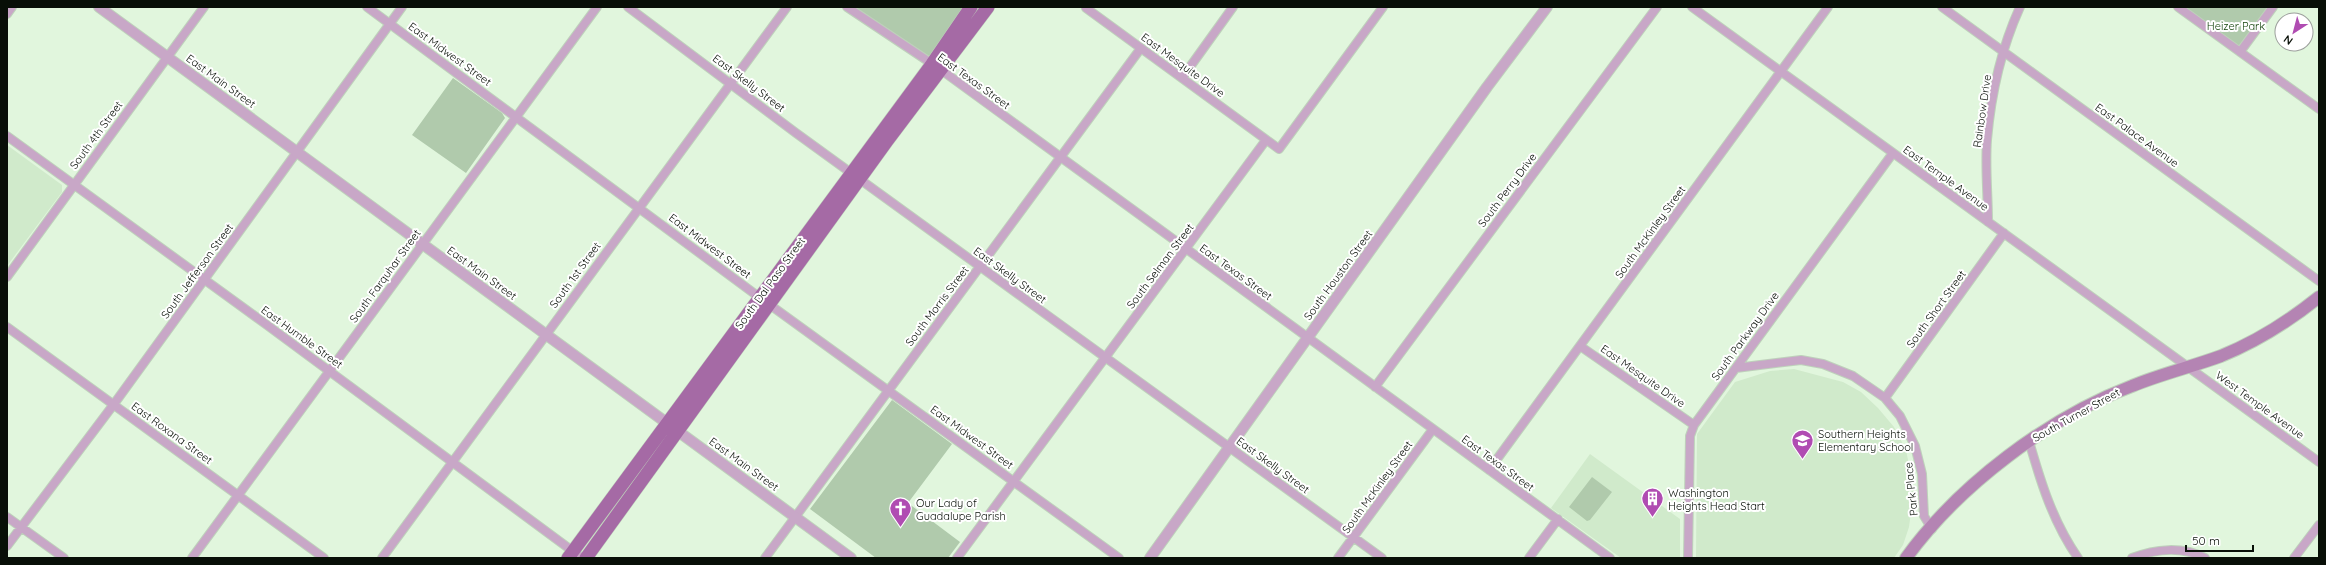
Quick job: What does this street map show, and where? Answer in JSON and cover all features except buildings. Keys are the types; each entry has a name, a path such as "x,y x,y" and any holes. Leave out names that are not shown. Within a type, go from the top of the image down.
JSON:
{"main road":[{"name":"South Dal Paso Street","path":"936,67 971,7"},
{"name":"South Dal Paso Street","path":"586,558 770,304 856,176 936,67 988,7"},
{"name":"South Dal Paso Street","path":"575,556 667,422 759,297 856,176"},
{"name":"South Turner Street","path":"1906,558 1970,489 2029,441 2106,396 2187,366 2221,356 2272,330 2319,297"}],"street":[{"path":"7,14 12,7"},
{"name":"East Main Street","path":"99,7 851,558"},
{"name":"South 4th Street","path":"7,277 75,185 166,56 204,7"},
{"name":"East Midwest Street","path":"367,7 639,206 759,297 1015,481 1119,558"},
{"name":"South Jefferson Street","path":"7,546 114,404 402,7"},
{"name":"South Farquhar Street","path":"192,558 596,7"},
{"name":"East Skelly Street","path":"628,7 980,267 1106,356 1382,558"},
{"name":"South 1st Street","path":"382,558 730,82 787,7"},
{"name":"East Texas Street","path":"847,7 936,67 1610,558"},
{"path":"1182,78 1233,7"},
{"path":"1266,140 1279,149 1383,7"},
{"name":"South Houston Street","path":"1150,558 1307,337 1547,7"},
{"name":"South Perry Drive","path":"1375,387 1657,7"},
{"name":"East Temple Avenue","path":"1692,7 2187,366"},
{"name":"South McKinley Street","path":"1489,470 1828,7"},
{"name":"East Palace Avenue","path":"1942,7 2319,281"},
{"name":"Rainbow Drive","path":"1988,222 1987,141 1994,88 2003,52 2020,7"},
{"path":"2178,7 2319,109"},
{"path":"2240,52 2273,7"},
{"name":"East Mesquite Drive","path":"1087,8 1266,140"},
{"name":"South Morris Street","path":"765,558 888,389 1141,48"},
{"name":"East Humble Street","path":"7,136 453,461 575,556"},
{"name":"South Selman Street","path":"957,558 1266,140"},
{"name":"South Parkway Drive","path":"1688,558 1690,436 1694,425 1893,153"},
{"name":"South Short Street","path":"1886,398 2004,234"},
{"name":"East Roxana Street","path":"7,327 324,558"},
{"name":"East Mesquite Drive","path":"1580,346 1694,425"},
{"name":"Park Place","path":"1736,368 1801,360 1823,364 1853,376 1886,398 1900,416 1915,446 1922,474 1924,516 1932,529"},
{"name":"West Temple Avenue","path":"2187,366 2319,462"},
{"name":"South McKinley Street","path":"1338,558 1433,429"},
{"path":"2029,441 2046,500 2067,542 2078,558"},
{"path":"7,517 64,558"},
{"path":"1529,558 1558,519"},
{"path":"2294,558 2319,525"},
{"path":"2132,558 2144,553 2173,550 2205,558"}],"shaded area":[{"path":"7,145 62,185 62,192 7,266"},
{"name":"Southern Heights Elementary School","path":"1794,369 1843,382 1861,392 1878,408 1894,427 1906,450 1914,490 1909,527 1903,545 1894,558 1696,558 1697,434 1735,382 1770,371"},
{"path":"1590,454 1680,519 1680,558 1621,558 1551,508"}],"green space":[{"path":"847,7 971,7 932,64"},
{"name":"Heizer Park","path":"2178,7 2273,7 2240,52"},
{"path":"453,78 502,113 505,118 466,173 412,135"},
{"path":"892,400 952,444 908,503 960,542 948,558 876,558 810,509"},
{"path":"1592,477 1612,492 1590,520 1587,521 1569,507"}],"place":[{"name":"Southern Heights Elementary School","path":"1803,460"},
{"name":"Washington Heights Head Start","path":"1653,518"},
{"name":"Our Lady of Guadalupe Parish","path":"901,528"}]}
